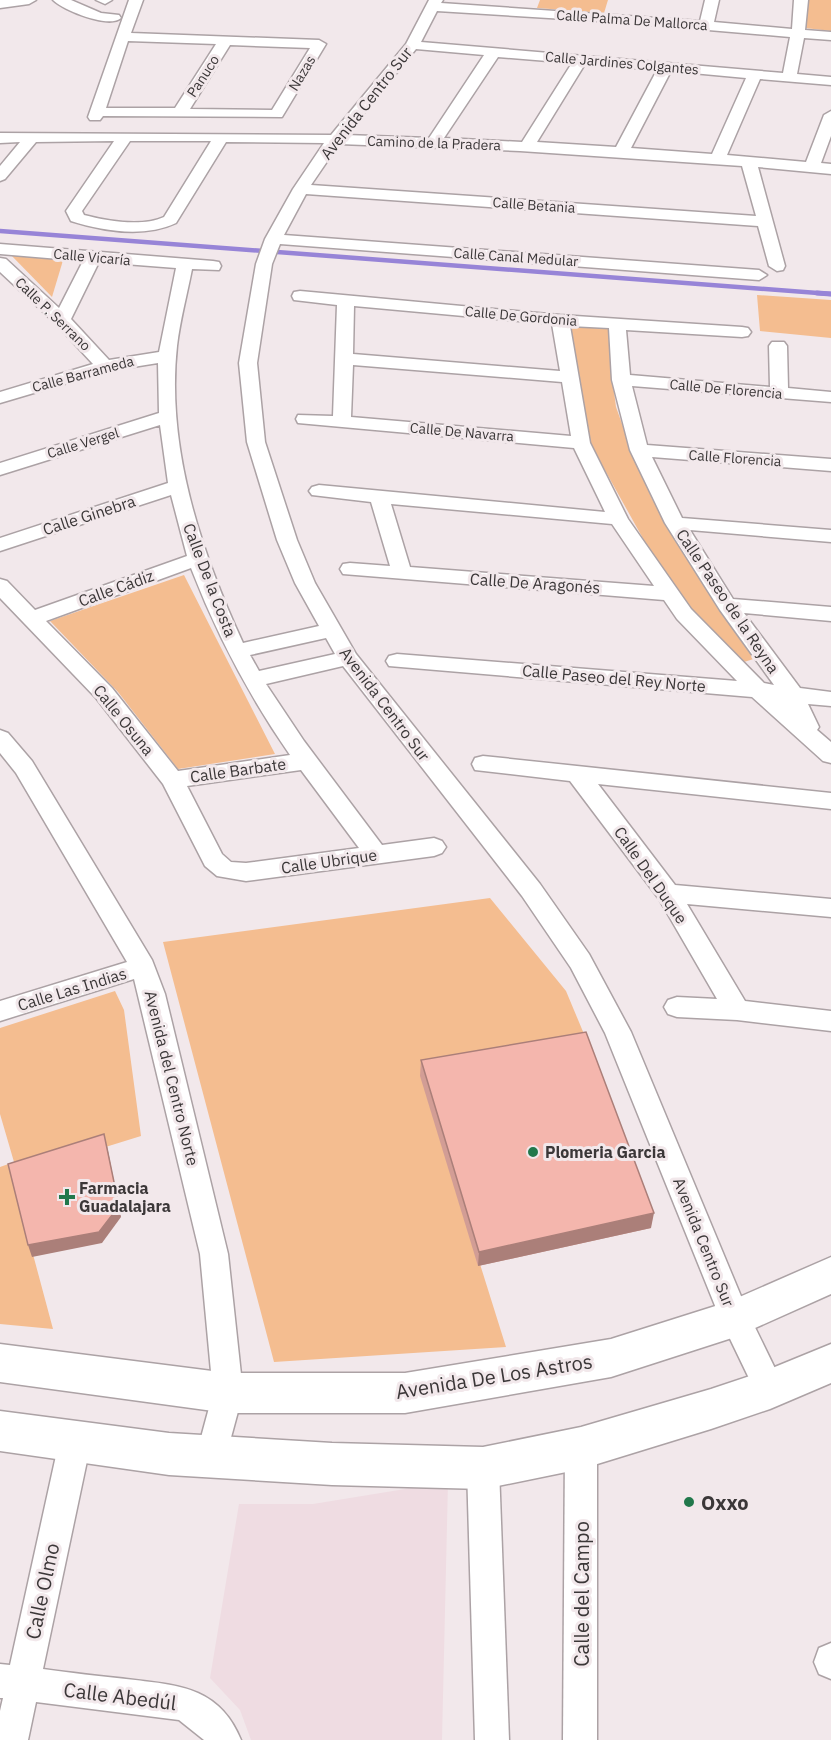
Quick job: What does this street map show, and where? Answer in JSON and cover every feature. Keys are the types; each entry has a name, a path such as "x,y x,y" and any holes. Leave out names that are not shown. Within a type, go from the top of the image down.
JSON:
{"main road":[{"name":"Avenida De Los Astros","path":"0,1363 228,1393 405,1393 611,1358 735,1318 831,1275"},
{"path":"0,1431 169,1454 332,1464 483,1468 581,1448 770,1389 831,1363"}],"street":[{"path":"0,4 29,0"},
{"path":"60,0 99,17 114,18"},
{"path":"104,0 123,37"},
{"path":"123,37 136,0"},
{"path":"614,18 620,0"},
{"path":"706,26 712,0"},
{"path":"789,77 798,33 801,0"},
{"name":"Calle Palma De Mallorca","path":"435,4 531,6 614,18 831,36"},
{"name":"Avenida Centro Sur","path":"435,4 412,45 334,140 302,189 269,249 248,363 256,442 287,540 305,583 348,658 531,890 580,961 618,1032 735,1318 770,1389"},
{"name":"Nazas","path":"123,37 226,40 319,44 277,114 180,112 96,114 123,37"},
{"name":"Panuco","path":"180,112 226,40"},
{"name":"Calle Jardines Colgantes","path":"412,45 831,81"},
{"path":"434,142 493,53"},
{"path":"527,146 581,59"},
{"path":"622,151 666,67"},
{"path":"717,160 755,74"},
{"path":"812,167 831,115"},
{"path":"125,137 74,211 77,218 151,227 165,224 170,220 220,139"},
{"name":"Camino de la Pradera","path":"0,138 125,137 434,142 622,151 831,169"},
{"path":"0,176 31,138"},
{"path":"750,162 777,266"},
{"name":"Calle Betania","path":"302,189 767,222"},
{"name":"Calle Vicaría","path":"0,249 213,266"},
{"name":"Calle Canal Medular","path":"269,249 759,274"},
{"path":"62,320 93,257"},
{"name":"Calle P. Serrano","path":"0,263 62,320 105,366"},
{"name":"Calle De la Costa","path":"185,265 167,356 166,417 177,486 198,559 237,651 253,680 305,760 376,854"},
{"name":"Calle De Gordonia","path":"300,296 560,320 742,332"},
{"path":"342,421 346,300"},
{"name":"Calle Paseo de la Reyna","path":"560,320 581,443 618,519 668,594 702,634 758,690 831,754"},
{"name":"Calle Paseo de la Reyna","path":"617,324 621,380 639,450 675,524 727,606 792,693 813,736"},
{"path":"778,346 779,393"},
{"name":"Calle Barrameda","path":"0,398 105,366 167,356"},
{"path":"344,359 569,377"},
{"name":"Calle De Florencia","path":"621,380 831,397"},
{"name":"Calle Vergel","path":"0,469 166,417"},
{"name":"Calle De Navarra","path":"305,419 581,443"},
{"name":"Calle Florencia","path":"639,450 831,465"},
{"name":"Calle Ginebra","path":"0,544 177,486"},
{"path":"319,491 618,519"},
{"path":"380,496 402,573"},
{"path":"675,524 831,536"},
{"name":"Calle Cádiz","path":"33,618 198,559"},
{"name":"Calle De Aragonés","path":"350,569 668,594"},
{"name":"Calle Osuna","path":"0,586 104,693 172,780 213,860 225,870"},
{"path":"727,606 831,614"},
{"path":"237,651 331,630"},
{"path":"253,680 348,658"},
{"name":"Calle Paseo del Rey Norte","path":"397,661 758,690 831,699"},
{"name":"Avenida del Centro Norte","path":"0,738 12,770 143,967 207,1217 214,1254 228,1393 212,1456"},
{"name":"Calle Barbate","path":"172,780 305,760"},
{"path":"483,764 831,801"},
{"name":"Calle Del Duque","path":"578,775 668,893 737,1010"},
{"name":"Calle Ubrique","path":"225,870 246,872 434,847"},
{"path":"668,893 831,908"},
{"name":"Calle Las Indias","path":"0,1011 143,967"},
{"path":"677,1007 737,1010 831,1021"},
{"name":"Calle Olmo","path":"11,1740 11,1682 75,1442"},
{"name":"Calle del Campo","path":"580,1740 581,1448"},
{"path":"483,1468 492,1740"},
{"name":"Calle Abedúl","path":"11,1682 182,1703 202,1713 218,1727 224,1740"}],"shaded area":[{"path":"540,0 608,0 604,13 537,8"},
{"path":"809,0 831,0 831,31 805,28"},
{"path":"9,253 64,257 52,297"},
{"path":"757,295 831,300 831,338 760,331"},
{"path":"571,323 609,326 616,407 652,499 718,608 760,657 744,662 702,621 665,578 592,447 573,380"},
{"path":"184,575 275,754 178,769 118,692 50,621"},
{"path":"490,898 566,991 589,1046 421,1076 506,1347 274,1362 163,942"},
{"path":"115,991 124,1010 141,1136 12,1176 53,1329 0,1324 0,1167 14,1162 0,1114 0,1028"},
{"path":"448,1482 442,1740 251,1740 240,1710 210,1678 239,1504 313,1504"}],"building":[{"name":"Plomeria Garcia","path":"586,1032 654,1213 479,1252 421,1060"},
{"name":"Farmacia Guadalajara","path":"104,1134 119,1206 99,1232 28,1245 8,1164"}],"waterway":[{"path":"0,231 831,294 817,293"}],"place":[{"name":"Plomeria Garcia","path":"533,1152"},
{"name":"Farmacia Guadalajara","path":"67,1197"},
{"name":"Oxxo","path":"689,1502"}]}
